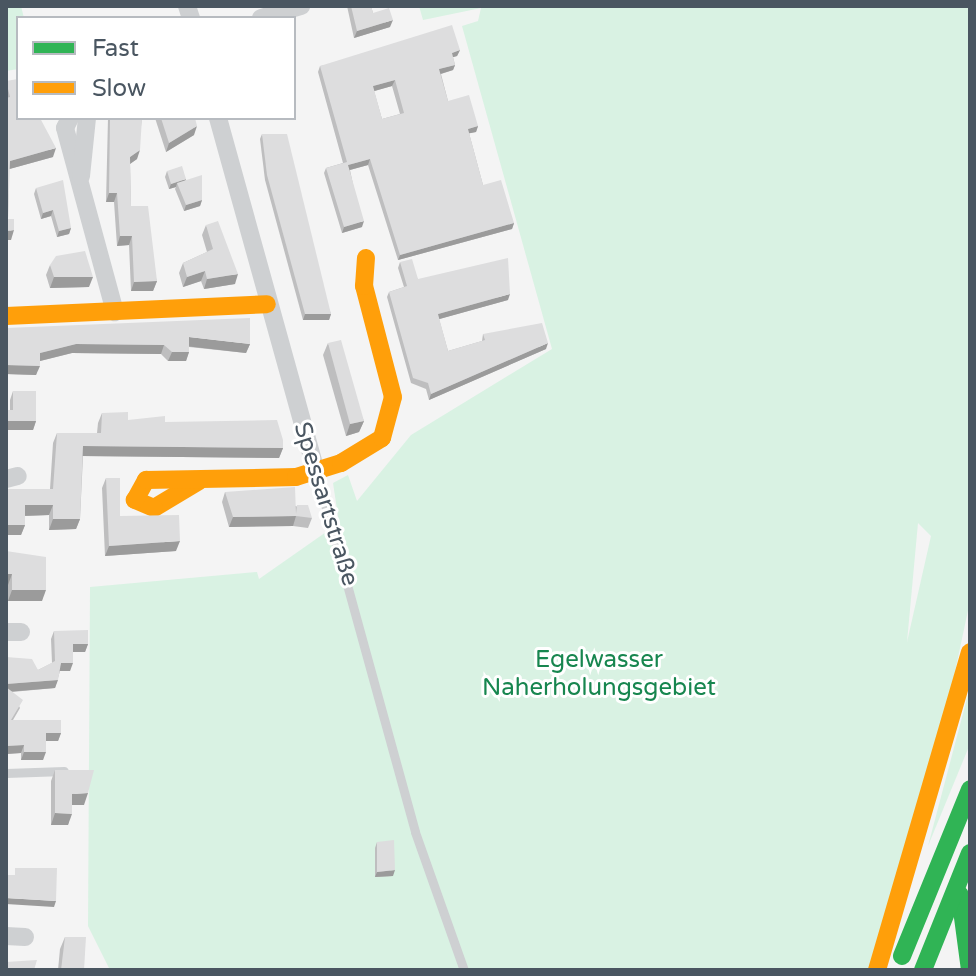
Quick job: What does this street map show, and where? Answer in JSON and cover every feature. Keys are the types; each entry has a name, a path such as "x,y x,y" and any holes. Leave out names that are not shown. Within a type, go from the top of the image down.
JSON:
{"main road":[{"path":"199,481 316,472 382,438 391,418 393,397 364,286 366,258"},
{"path":"6,316 267,304"},
{"path":"877,970 970,652"},
{"path":"897,970 970,789"},
{"path":"923,970 970,853"},
{"path":"960,876 959,928 970,970"}],"street":[{"path":"264,13 301,6"},
{"path":"69,120 65,128 115,312"},
{"path":"80,179 87,120"},
{"name":"Spessartstraße","path":"219,120 316,472"}],"lane":[{"name":"Spessartstraße","path":"316,472 432,890 464,970"},
{"path":"6,773 81,771"}],"green space":[{"path":"6,6 21,6 24,16 16,16 16,69 6,71"},
{"name":"Egelwasser Naherholungsgebiet","path":"419,6 970,6 970,601 935,766 871,970 110,970 88,926 90,587 257,572 259,579 339,523 333,483 348,475 357,501 411,435 552,349 462,26 478,21 481,8 423,20","holes":["918,523 931,536 907,642"]},
{"path":"970,687 970,744 928,846"}],"building":[{"path":"351,6 371,6 373,13 389,8 393,20 357,31"},
{"path":"452,25 460,50 452,53 455,65 439,69 448,101 469,95 478,126 468,129 483,185 501,180 514,223 400,255 370,159 348,165 364,221 344,227 326,168 347,162 320,66","holes":["395,80 404,113 382,119 373,86"]},
{"path":"16,79 16,120 41,120 56,148 10,161 8,219 14,219 14,230 6,233 6,98 10,97 6,81"},
{"path":"110,120 142,120 140,150 130,157 131,206 148,206 157,281 134,282 132,236 120,236 117,193 109,193"},
{"path":"162,120 196,120 197,126 169,143"},
{"path":"262,134 287,134 331,314 305,314 267,175"},
{"path":"182,166 186,179 171,184 167,171"},
{"path":"202,175 202,200 186,205 177,183"},
{"path":"63,180 71,228 59,231 53,210 43,213 36,188"},
{"path":"218,221 238,274 207,279 205,271 187,277 183,263 213,249 206,225"},
{"path":"85,251 93,277 54,277 50,265 56,256"},
{"path":"508,258 510,294 438,314 448,351 485,340 483,334 542,323 548,343 431,394 428,383 413,378 389,292 407,286 400,262 412,259 418,279"},
{"path":"250,318 250,344 189,337 189,352 172,352 164,345 76,344 40,353 40,366 6,365 6,328"},
{"path":"341,340 364,421 350,424 328,343"},
{"path":"13,391 36,391 36,421 6,421 6,410 13,410"},
{"path":"128,412 128,420 165,416 165,422 277,420 283,448 83,446 80,519 53,519 53,505 25,505 25,525 7,525 7,489 53,489 57,433 101,433 102,413"},
{"path":"106,478 120,478 120,516 179,515 180,541 109,546"},
{"path":"295,487 296,514 297,505 308,505 312,518 233,517 225,492"},
{"path":"6,551 46,557 46,590 12,590 12,574 6,574"},
{"path":"88,630 88,644 73,644 73,663 61,663 58,680 6,684 6,657 32,659 38,670 55,661 54,631"},
{"path":"6,687 23,700 11,720 61,720 61,733 46,733 46,752 24,752 24,745 6,746"},
{"path":"55,770 94,770 88,793 72,794 72,814 55,813"},
{"path":"394,840 395,870 377,872 377,842"},
{"path":"15,868 57,868 56,901 6,898 6,875 15,875"},
{"path":"65,937 86,937 84,970 61,970"},
{"path":"37,960 34,970 6,970 6,962"}],"traffic: fast":[{"path":"902,956 970,789"},
{"path":"923,970 970,853"},
{"path":"960,895 970,970"}],"traffic: slow":[{"path":"199,481 154,508 135,500 146,480 296,477 341,463 382,438 393,397 364,286 366,258"},
{"path":"6,316 267,304"},
{"path":"877,970 970,652"}]}
